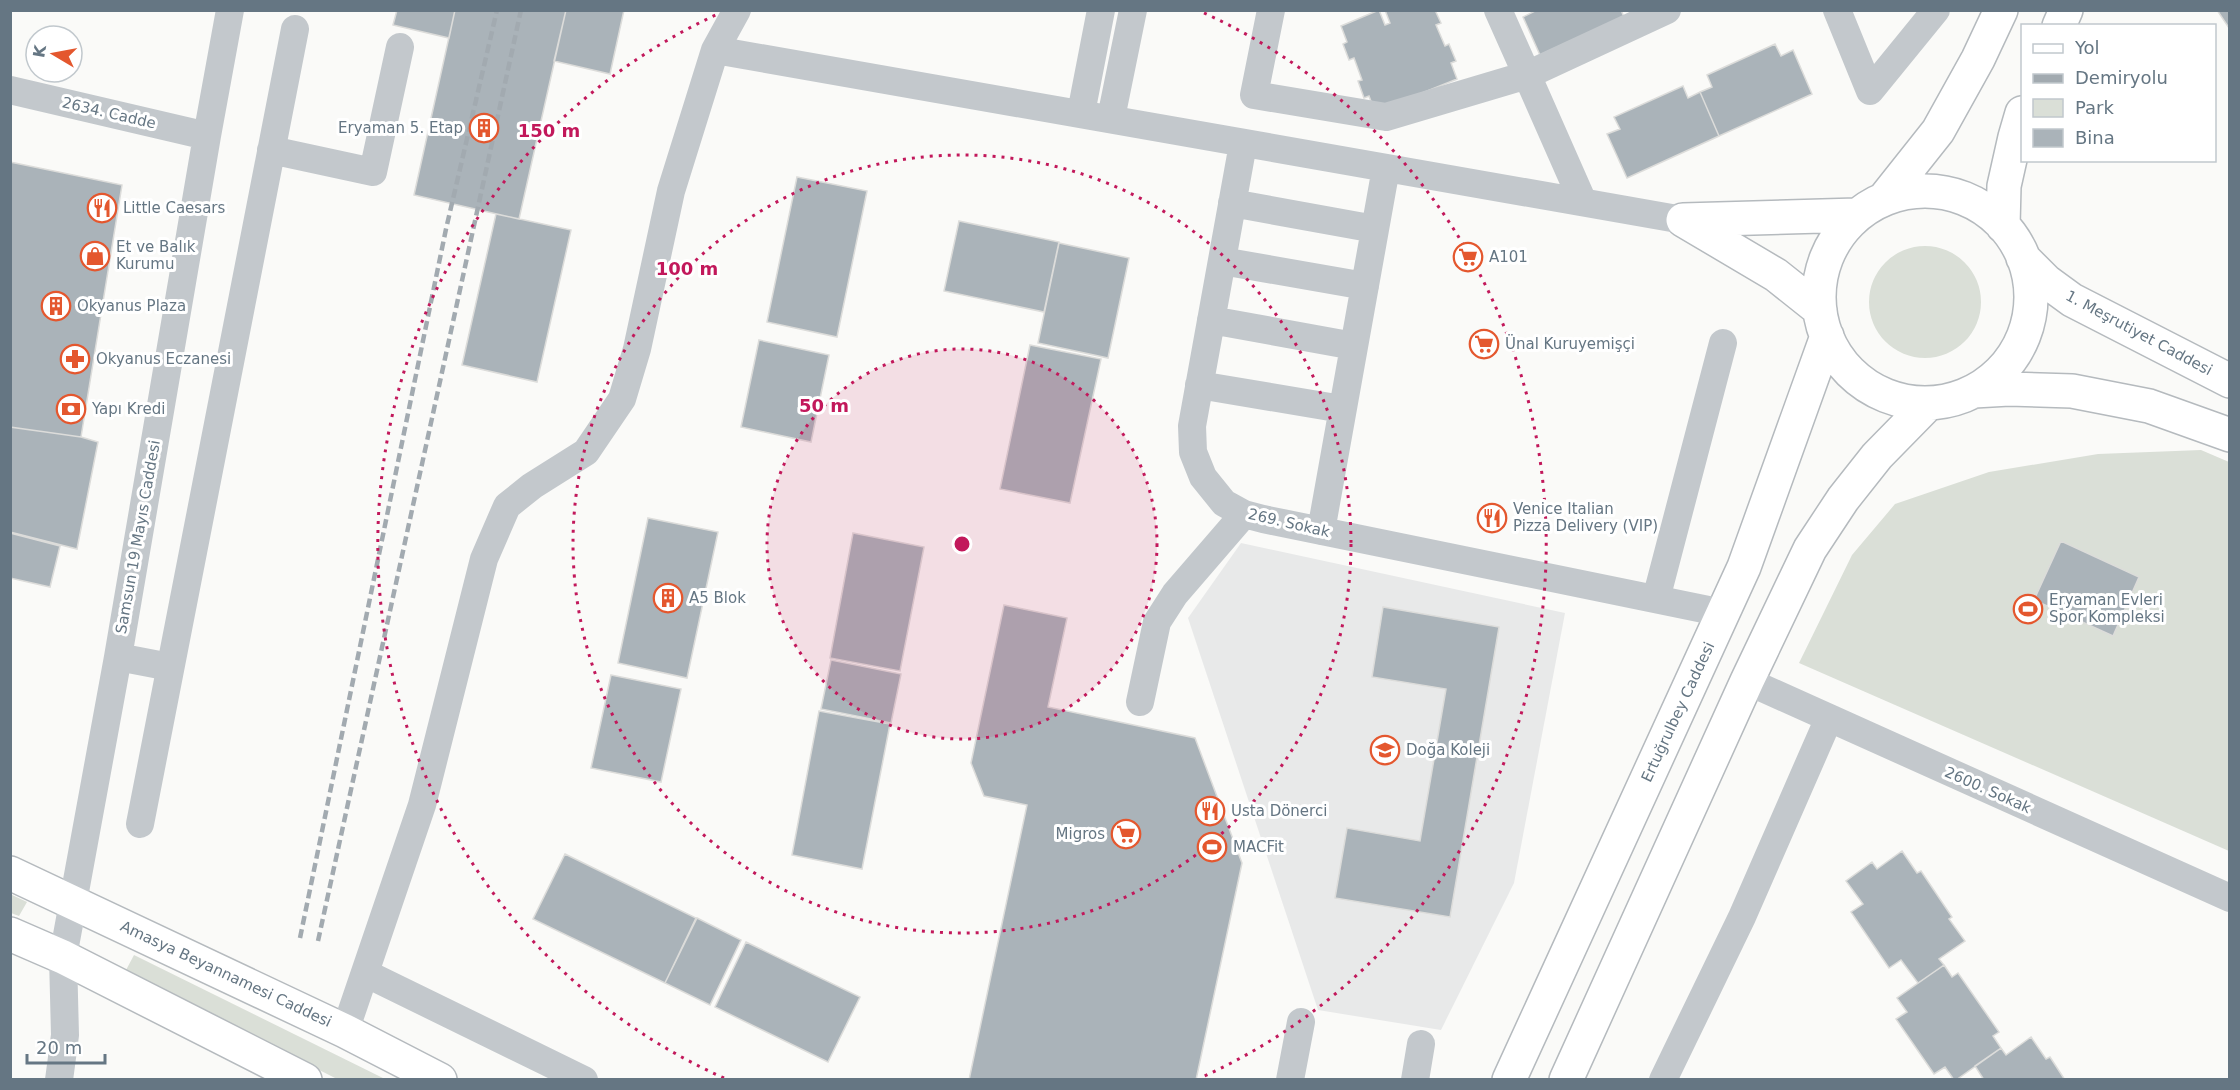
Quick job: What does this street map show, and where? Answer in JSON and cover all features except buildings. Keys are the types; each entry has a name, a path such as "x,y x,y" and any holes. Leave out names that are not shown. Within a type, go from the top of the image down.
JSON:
{"main road":[{"path":"1683,220 1870,207 1915,191 1948,194 1978,205 2003,226 2015,241 2023,258 2030,288 2028,319 2018,348 1999,373 1974,391 1952,400 1928,404 1899,400 1871,389 1847,370 1830,345 1823,323 1819,289 1825,261 1838,236 1870,207 1938,131 1978,59 2001,10"},
{"path":"2060,24 2066,10"},
{"path":"2003,226 2004,186 2021,116"},
{"path":"1683,220 1776,275 1823,323"},
{"name":"1. Meşrutiyet Caddesi","path":"2023,258 2046,281 2072,300 2229,381"},
{"name":"Ertuğrulbey Caddesi","path":"1509,1080 1744,567 1823,323"},
{"path":"1974,391 2008,389 2072,391 2150,406 2229,435"},
{"path":"1566,1080 1747,681 1810,549 1843,499 1877,456 1928,404"},
{"name":"Amasya Beyannamesi Caddesi","path":"10,873 345,1031 440,1080"},
{"path":"10,934 63,957 305,1080"}],"street":[{"name":"Samsun 19 Mayıs Caddesi","path":"59,1080 65,1035 63,957 118,657 230,10"},
{"path":"345,1031 422,805 484,559 507,506 532,486 586,452 622,399 638,349 670,191 715,50 737,10"},
{"path":"1081,113 1101,10"},
{"path":"1111,118 1132,10"},
{"path":"1271,10 1254,95 1386,117 1527,75 1667,10"},
{"path":"1498,10 1583,202"},
{"path":"1837,10 1870,91 1936,10"},
{"path":"140,824 295,29"},
{"path":"271,150 373,172 400,46"},
{"path":"715,50 1683,220"},
{"name":"2634. Cadde","path":"10,90 207,136"},
{"name":"269. Sokak","path":"1243,144 1192,426 1193,452 1203,477 1224,503 1244,514 1321,531 1723,613"},
{"path":"1321,531 1386,168"},
{"path":"1232,203 1375,229"},
{"path":"1222,261 1365,286"},
{"path":"1212,320 1354,346"},
{"path":"1656,599 1723,343"},
{"path":"1199,385 1342,409"},
{"path":"1140,702 1156,622 1175,594 1244,514"},
{"path":"118,657 170,668"},
{"name":"2600. Sokak","path":"1747,681 2229,898"},
{"path":"1663,1080 1742,917 1829,718"},
{"path":"365,973 584,1080"},
{"path":"1290,1080 1302,1022"},
{"path":"1415,1080 1421,1044"}],"shaded area":[{"name":"Doğa Koleji","path":"1241,543 1565,613 1514,883 1441,1030 1318,1010 1188,618"}],"green space":[{"path":"1925,246 1947,250 1965,262 1977,280 1981,302 1977,324 1965,342 1947,354 1925,358 1903,354 1885,342 1873,324 1869,302 1873,280 1885,262 1903,250"},
{"name":"Eryaman Evleri Spor Kompleksi","path":"2201,450 2229,462 2229,851 1799,663 1852,555 1895,504 1989,472 2098,454"},
{"path":"10,894 27,902 19,916 11,913"},
{"path":"134,955 385,1079 337,1079 125,972"}],"railway":[{"path":"300,938 446,229 497,10"},
{"path":"318,941 521,10"}],"place":[{"name":"Eryaman 5. Etap","path":"484,128"},
{"name":"Little Caesars","path":"102,208"},
{"name":"Et ve Balık Kurumu","path":"95,256"},
{"name":"A101","path":"1468,257"},
{"name":"Okyanus Plaza","path":"56,306"},
{"name":"Ünal Kuruyemişçi","path":"1484,344"},
{"name":"Okyanus Eczanesi","path":"75,359"},
{"name":"Yapı Kredi","path":"71,409"},
{"name":"Venice Italian Pizza Delivery (VIP)","path":"1492,518"},
{"name":"A5 Blok","path":"668,598"},
{"name":"Eryaman Evleri Spor Kompleksi","path":"2028,609"},
{"name":"Doğa Koleji","path":"1385,750"},
{"name":"Usta Dönerci","path":"1210,811"},
{"name":"Migros","path":"1126,834"},
{"name":"MACFit","path":"1212,847"}]}
